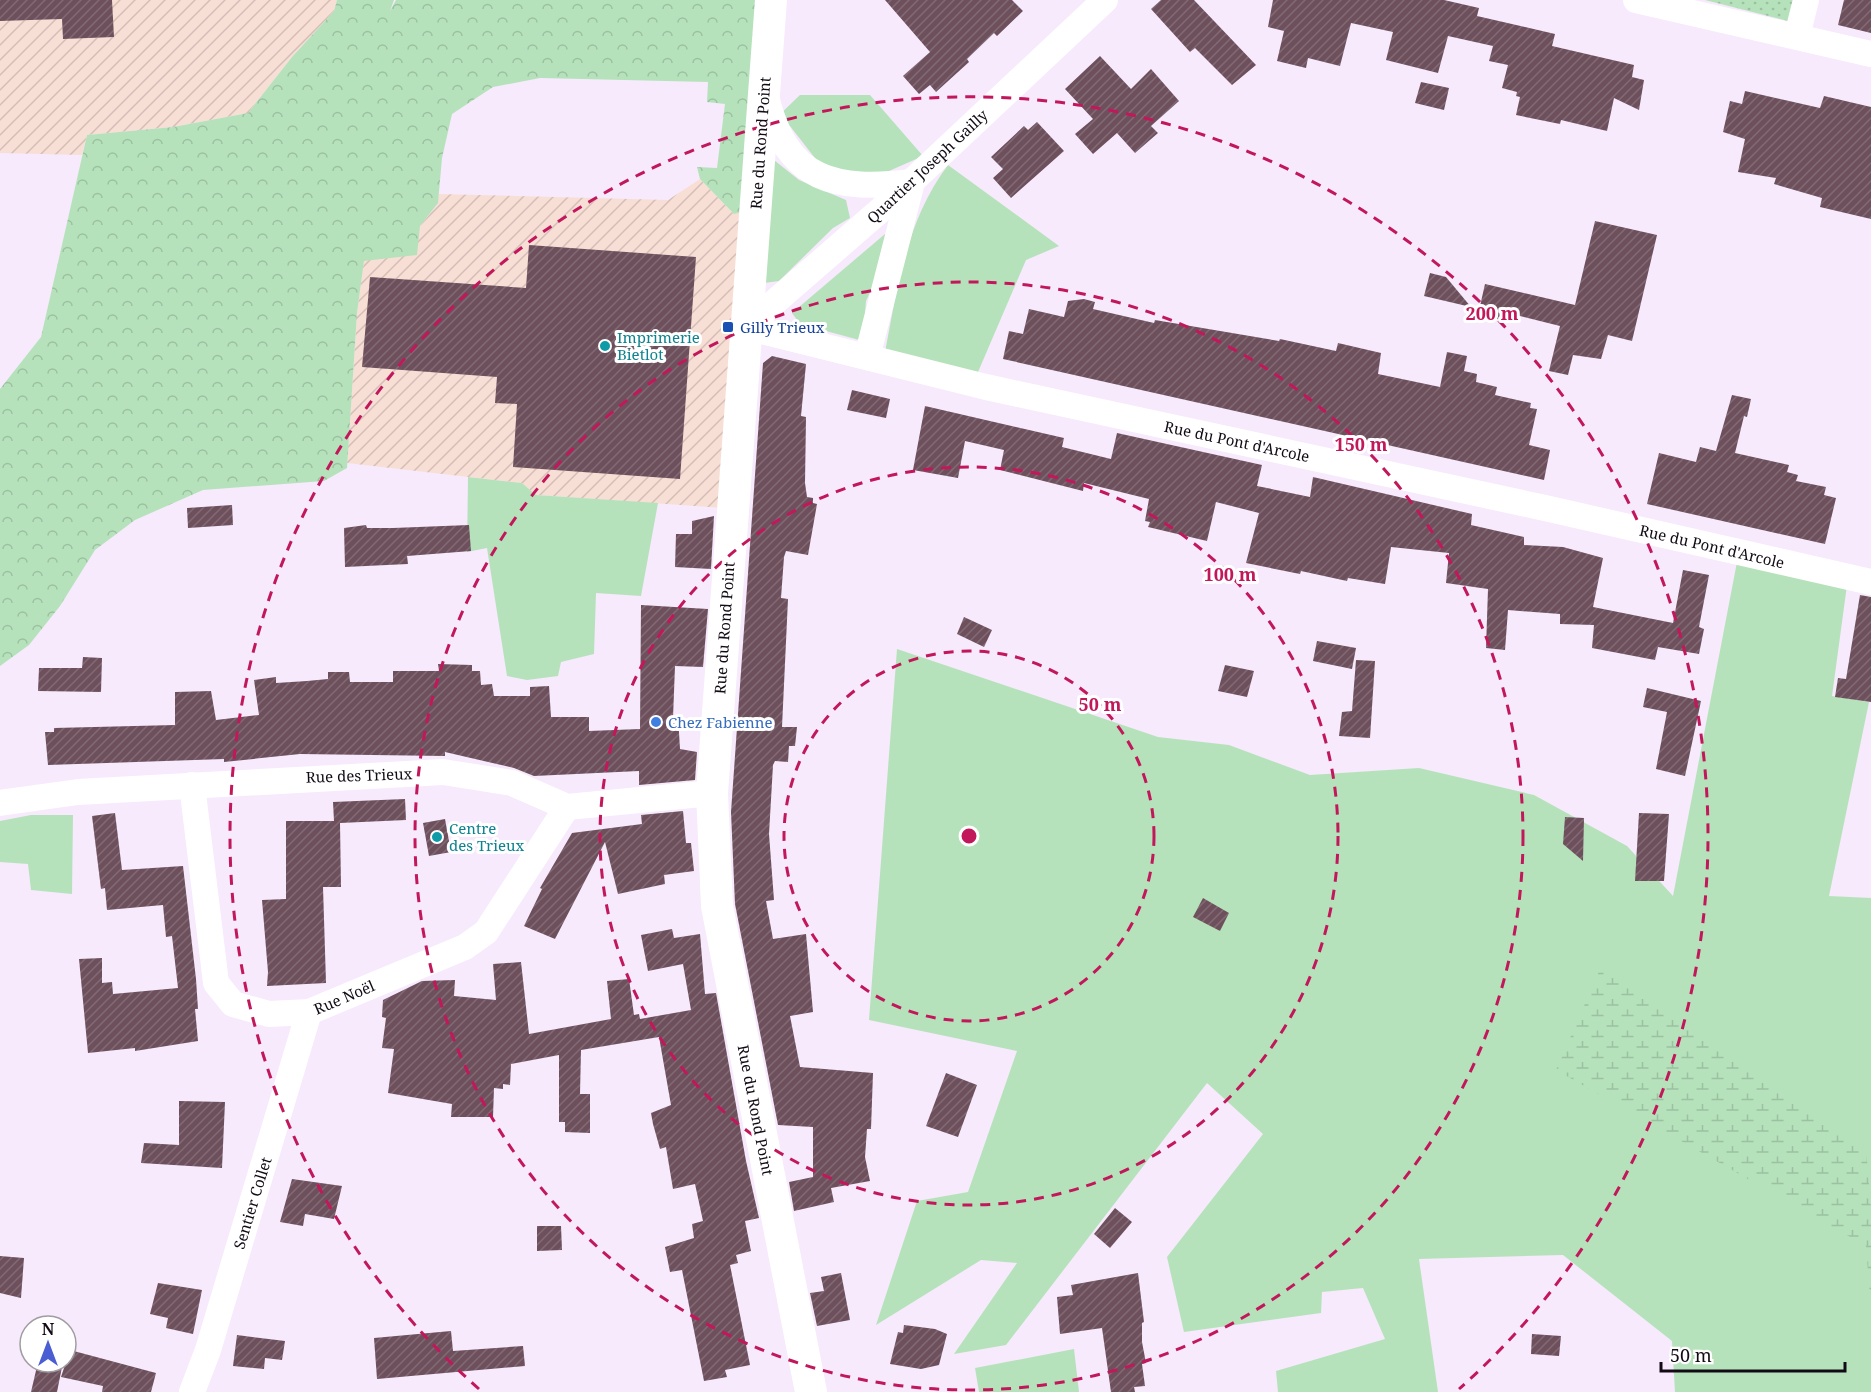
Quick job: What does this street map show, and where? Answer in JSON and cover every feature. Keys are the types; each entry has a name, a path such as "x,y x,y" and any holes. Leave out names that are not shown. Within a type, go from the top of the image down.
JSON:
{"street":[{"name":"Rue du Rond Point","path":"771,0 712,793 717,906 811,1392"},
{"name":"Quartier Joseph Gailly","path":"746,327 912,182 1105,0"},
{"path":"1636,0 1871,54"},
{"path":"1797,36 1806,0"},
{"path":"764,87 772,122 786,147 806,168 830,181 854,186 912,182 867,357"},
{"name":"Rue du Pont d'Arcole","path":"746,327 986,387 1545,508 1871,582"},
{"name":"Rue des Trieux","path":"0,803 78,792 443,772 512,783 567,807 712,793"},
{"name":"Rue Noël","path":"192,785 216,983 233,1004 268,1014 309,1012 465,946 486,932 567,807"},
{"name":"Sentier Collet","path":"192,1392 208,1350 309,1012"}],"shaded area":[{"path":"0,0 337,0 334,11 292,57 248,113 173,127 87,135 82,155 0,153"},
{"path":"700,179 733,213 745,211 724,508 536,495 522,483 347,463 357,313 364,260 420,226 436,206 439,194 668,200"}],"green space":[{"path":"337,0 394,0 390,11 396,0 762,0 745,211 734,214 700,179 697,167 717,168 725,104 707,102 708,82 540,78 493,87 452,114 442,158 438,203 420,226 417,255 364,261 357,313 347,468 324,481 203,490 135,520 95,550 60,606 29,645 0,666 0,389 41,337 87,135 173,127 248,113 292,57 334,11"},
{"path":"1705,0 1806,0 1800,24"},
{"path":"800,95 870,95 923,156 880,175 852,177 818,162 790,126 772,122"},
{"path":"769,156 799,180 846,200 850,218 833,228 779,281 764,283"},
{"path":"948,165 1059,246 1026,260 978,372 885,352 900,278 913,231 922,208"},
{"path":"885,234 885,260 866,301 863,341 800,324 792,313"},
{"path":"468,477 522,483 536,495 658,503 641,596 596,593 594,654 561,662 558,676 527,680 507,676 487,548 467,552"},
{"path":"1737,562 1847,585 1832,696 1869,702 1829,896 1871,898 1871,1392 1675,1392 1672,1341 1563,1255 1419,1259 1438,1392 1278,1392 1276,1371 1385,1339 1363,1288 1322,1292 1321,1313 1184,1332 1167,1257 1263,1134 1207,1083 1006,1345 954,1354 1017,1263 981,1260 876,1325 917,1201 968,1192 1017,1051 869,1020 897,649 1158,737 1229,745 1310,775 1419,768 1534,795 1627,846 1673,896"},
{"path":"31,815 73,815 72,894 31,890 28,864 0,862 0,821"},
{"path":"1601,967 1673,1011 1866,1147 1871,1210 1871,1309 1866,1246 1556,1070"},
{"path":"1074,1349 1079,1392 979,1392 975,1368"}],"building":[{"path":"0,0 112,0 114,37 63,39 62,19 0,21"},
{"path":"885,0 1012,0 1023,11 997,36 994,33 967,59 969,62 936,92 930,85 919,94 903,76 930,52"},
{"path":"1161,0 1194,0 1256,65 1232,85 1195,48 1190,52 1151,9"},
{"path":"1273,0 1444,0 1479,8 1477,16 1555,34 1552,46 1634,65 1632,77 1644,80 1639,110 1614,98 1607,131 1561,120 1560,124 1516,115 1520,97 1516,96 1517,92 1502,88 1508,65 1489,61 1493,46 1448,36 1438,73 1386,60 1393,32 1351,23 1340,66 1308,58 1306,68 1277,61 1284,31 1268,27"},
{"path":"1844,0 1871,0 1871,33 1838,25"},
{"path":"1100,56 1131,89 1151,69 1179,101 1151,126 1158,133 1135,153 1117,133 1093,154 1075,134 1093,119 1065,89"},
{"path":"1421,82 1449,88 1444,110 1415,103"},
{"path":"1745,91 1820,108 1824,96 1871,107 1871,219 1820,207 1822,198 1774,184 1776,178 1738,172 1745,139 1723,132 1730,101 1742,104"},
{"path":"1037,122 1064,151 1011,198 993,178 1003,169 991,157 1024,126 1028,130"},
{"path":"1595,221 1657,235 1632,341 1608,335 1601,359 1573,355 1568,375 1549,371 1560,326 1508,313 1507,321 1478,315 1485,284 1575,305"},
{"name":"Imprimerie Bietlot","path":"529,245 696,257 680,479 513,467 517,404 495,403 497,377 362,367 370,277 526,288"},
{"path":"1430,273 1446,277 1471,307 1424,296"},
{"path":"1084,299 1095,302 1093,309 1154,323 1155,320 1279,341 1280,339 1336,351 1338,343 1381,353 1378,374 1440,387 1447,352 1467,356 1464,371 1477,374 1476,382 1497,387 1495,395 1531,403 1530,408 1537,409 1529,445 1550,450 1544,480 1003,359 1009,331 1023,334 1029,309 1064,317 1068,301"},
{"path":"772,356 806,364 801,416 806,417 805,483 807,497 813,498 813,503 817,504 808,555 786,551 784,557 781,598 788,599 782,727 797,727 795,746 789,746 788,762 775,761 773,765 769,834 774,900 766,901 773,939 806,934 813,1012 790,1016 800,1067 873,1073 871,1129 867,1129 865,1157 870,1181 831,1188 834,1202 794,1211 789,1182 813,1177 813,1127 778,1125 735,904 731,812 763,363"},
{"path":"852,390 890,399 886,418 847,410"},
{"path":"1732,395 1751,399 1747,417 1744,416 1735,453 1789,465 1787,472 1798,475 1796,481 1826,487 1824,495 1836,498 1825,544 1647,504 1659,453 1696,462 1700,447 1716,451"},
{"path":"925,406 1064,438 1062,447 1111,459 1117,433 1262,465 1257,486 1310,497 1313,477 1472,514 1471,525 1524,537 1524,545 1563,547 1603,558 1593,607 1673,623 1683,570 1709,575 1699,627 1704,629 1699,654 1658,647 1655,660 1592,648 1594,625 1560,624 1560,614 1508,610 1505,650 1486,648 1488,589 1446,583 1449,553 1391,547 1385,584 1348,578 1347,581 1301,571 1300,574 1246,563 1259,513 1216,502 1207,541 1148,527 1150,522 1145,521 1149,499 1084,483 1083,491 1000,470 1004,450 965,441 958,478 913,470"},
{"path":"232,505 233,525 188,528 187,508"},
{"path":"714,516 711,569 675,567 676,534 692,534 692,521"},
{"path":"366,525 367,528 393,528 469,525 471,551 407,556 408,564 345,567 344,528"},
{"path":"1860,595 1871,597 1871,702 1835,697 1838,678 1846,679"},
{"path":"641,605 708,609 703,667 675,666 673,718 678,716 680,749 697,752 695,780 639,785 639,771 534,776 514,768 445,752 445,756 300,754 224,762 224,759 48,765 45,732 54,732 54,728 175,725 175,692 211,691 216,720 259,715 254,680 276,677 276,683 307,681 328,679 328,672 349,672 350,682 393,682 393,671 439,671 438,664 472,665 472,671 480,671 481,685 492,684 494,696 530,696 530,687 549,686 551,717 589,717 589,731 640,729"},
{"path":"964,617 992,630 984,647 957,634"},
{"path":"1317,641 1356,648 1352,669 1313,661"},
{"path":"83,657 102,658 101,692 38,691 39,668 82,668"},
{"path":"1356,660 1375,661 1370,738 1339,736 1342,712 1352,711"},
{"path":"1225,665 1254,671 1247,697 1218,691"},
{"path":"1647,688 1701,701 1685,776 1656,769 1667,712 1643,707"},
{"path":"405,799 406,820 340,823 341,887 323,887 326,983 267,986 268,972 262,900 286,899 286,821 334,821 333,802"},
{"path":"683,811 686,843 691,843 694,871 664,875 665,884 618,894 605,842 555,939 524,926 542,889 540,888 572,833 642,824 641,815"},
{"path":"115,813 122,870 183,866 196,979 198,1009 195,1009 198,1041 135,1051 135,1048 88,1053 79,959 102,958 102,983 112,982 113,994 178,988 172,936 166,937 163,905 107,910 105,888 101,889 92,816"},
{"path":"1639,813 1669,814 1664,881 1635,881"},
{"path":"1565,817 1584,818 1583,861 1563,844"},
{"name":"Centre des Trieux","path":"445,819 451,852 429,856 423,823"},
{"path":"1203,898 1229,913 1220,931 1193,917"},
{"path":"672,929 674,938 700,934 705,994 716,993 746,1161 759,1218 745,1221 751,1251 736,1255 738,1263 730,1265 750,1365 725,1370 727,1377 704,1381 682,1270 670,1272 665,1247 694,1238 692,1224 703,1221 695,1184 673,1189 666,1147 660,1149 653,1124 651,1113 671,1105 659,1037 581,1050 580,1094 590,1094 590,1133 565,1132 565,1122 559,1122 559,1055 511,1064 510,1085 503,1084 503,1089 494,1088 493,1117 451,1117 452,1104 388,1093 394,1049 382,1048 386,1018 382,1017 383,1000 422,981 455,980 454,996 496,1000 493,964 521,962 529,1034 611,1019 607,981 629,979 634,1015 639,1014 640,1019 691,1010 683,964 648,971 641,935"},
{"path":"946,1073 977,1085 958,1137 926,1126"},
{"path":"179,1101 225,1102 222,1168 141,1163 144,1143 179,1145"},
{"path":"292,1179 342,1186 334,1219 305,1214 303,1226 280,1222"},
{"path":"1115,1208 1132,1222 1110,1248 1094,1234"},
{"path":"537,1226 561,1226 562,1250 537,1251"},
{"path":"0,1256 24,1258 21,1298 0,1293"},
{"path":"841,1273 850,1320 817,1326 810,1293 824,1291 821,1277"},
{"path":"1138,1273 1144,1322 1142,1323 1142,1342 1146,1363 1142,1364 1145,1386 1134,1387 1135,1392 1111,1392 1102,1328 1060,1334 1057,1297 1073,1295 1071,1285"},
{"path":"158,1283 202,1290 193,1334 166,1328 168,1318 150,1314"},
{"path":"904,1325 935,1329 947,1334 939,1365 921,1369 890,1364 898,1332 903,1333"},
{"path":"451,1331 453,1351 523,1346 525,1366 377,1379 374,1338"},
{"path":"1532,1334 1561,1336 1559,1356 1531,1354"},
{"path":"237,1335 285,1341 282,1360 265,1358 264,1369 233,1366"},
{"path":"78,1352 156,1373 151,1392 102,1392 103,1386 61,1377 62,1374 78,1374"},
{"path":"35,1374 61,1374 57,1392 31,1392"}],"place":[{"name":"Gilly Trieux","path":"728,327"},
{"name":"Imprimerie Bietlot","path":"605,346"},
{"name":"Chez Fabienne","path":"656,722"},
{"name":"Centre des Trieux","path":"437,837"}]}
